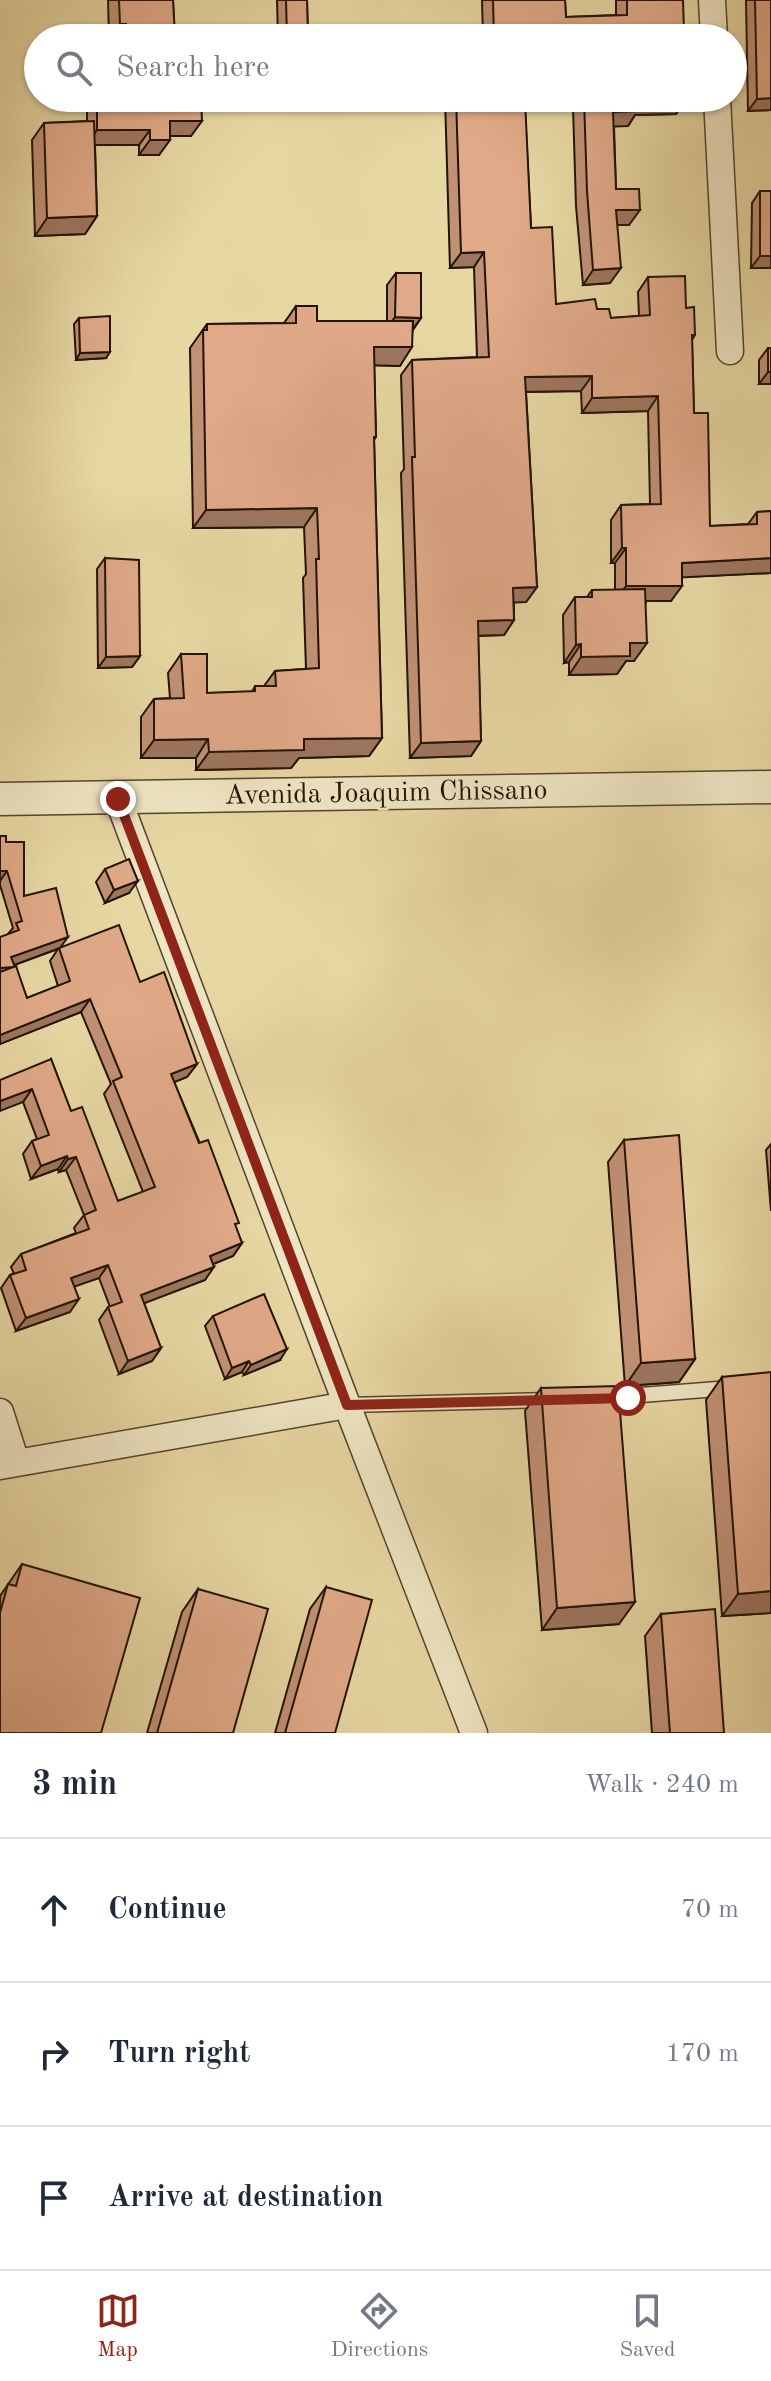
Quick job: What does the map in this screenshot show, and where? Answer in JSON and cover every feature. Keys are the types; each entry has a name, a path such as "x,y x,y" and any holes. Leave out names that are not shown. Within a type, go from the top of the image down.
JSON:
{"street":[{"path":"712,0 713,24"},
{"path":"718,112 730,351"},
{"name":"Avenida Joaquim Chissano","path":"0,799 771,787"},
{"path":"118,799 474,1733"},
{"path":"0,1412 8,1464 347,1405"}],"lane":[{"path":"582,1399 628,1398 739,1387"},
{"path":"347,1405 566,1399"}],"building":[{"path":"119,0 173,0 174,24 120,24"},
{"path":"286,0 307,0 308,24 287,24"},
{"path":"493,0 565,0 566,17 627,15 627,0 683,0 684,24 494,24"},
{"path":"755,0 771,0 771,98 757,99"},
{"path":"97,112 202,112 202,121 170,121 170,140 150,140 150,130 97,130"},
{"path":"456,112 526,112 531,228 552,227 556,304 595,299 597,309 609,309 611,318 650,315 648,277 685,276 686,308 694,307 694,413 708,413 710,526 757,524 757,512 771,511 771,558 682,563 682,586 626,586 621,505 661,504 658,396 592,398 592,376 525,377 537,587 513,588 514,620 478,621 481,741 421,743 412,360 489,357 484,252 461,253"},
{"path":"584,112 613,112 616,189 639,189 640,210 616,210 621,268 593,270"},
{"path":"94,121 97,216 47,218 44,123"},
{"path":"760,191 771,191 771,256 760,256"},
{"path":"396,273 421,273 421,318 395,317"},
{"path":"296,306 317,306 317,321 413,321 412,347 374,347 382,738 304,739 304,750 209,752 208,739 154,740 154,699 184,698 181,654 207,654 207,693 255,691 255,686 276,686 275,671 319,668 317,508 206,510 203,330 207,330 207,324 296,323"},
{"path":"110,316 110,352 80,353 79,318"},
{"path":"768,348 771,348 771,372 768,372"},
{"path":"105,558 139,560 140,656 106,657"},
{"path":"645,589 647,643 630,643 630,656 581,657 581,644 576,645 575,597 592,597 592,590"},
{"path":"0,836 6,836 6,842 24,842 24,896 56,888 68,937 11,957 15,967 0,968 0,937 19,930 16,923 22,921 7,871 0,871"},
{"path":"129,859 138,881 114,890 105,869"},
{"path":"119,925 140,982 164,972 197,1064 171,1074 199,1143 208,1140 239,1223 235,1224 242,1243 210,1256 214,1267 141,1295 161,1348 128,1361 108,1307 122,1302 108,1265 71,1278 79,1299 26,1318 10,1275 26,1270 21,1254 89,1229 84,1215 96,1210 76,1157 68,1159 67,1156 41,1166 32,1141 49,1135 32,1089 0,1101 0,1080 51,1059 71,1111 82,1107 118,1201 155,1187 113,1081 122,1077 90,999 0,1035 0,972 16,966 27,998 70,981 59,948"},
{"path":"679,1135 695,1359 641,1363 624,1140"},
{"path":"264,1294 287,1349 251,1365 249,1361 232,1368 213,1316"},
{"path":"771,1372 771,1591 738,1594 722,1377"},
{"path":"618,1386 635,1602 557,1608 541,1388"},
{"path":"22,1564 140,1598 101,1733 0,1733 0,1613 8,1584 16,1586"},
{"path":"326,1587 372,1600 335,1733 285,1733"},
{"path":"198,1589 268,1609 233,1733 157,1733"},
{"path":"715,1609 724,1733 670,1733 661,1614"}],"route":[{"path":"118,799 347,1405 628,1398"}]}
